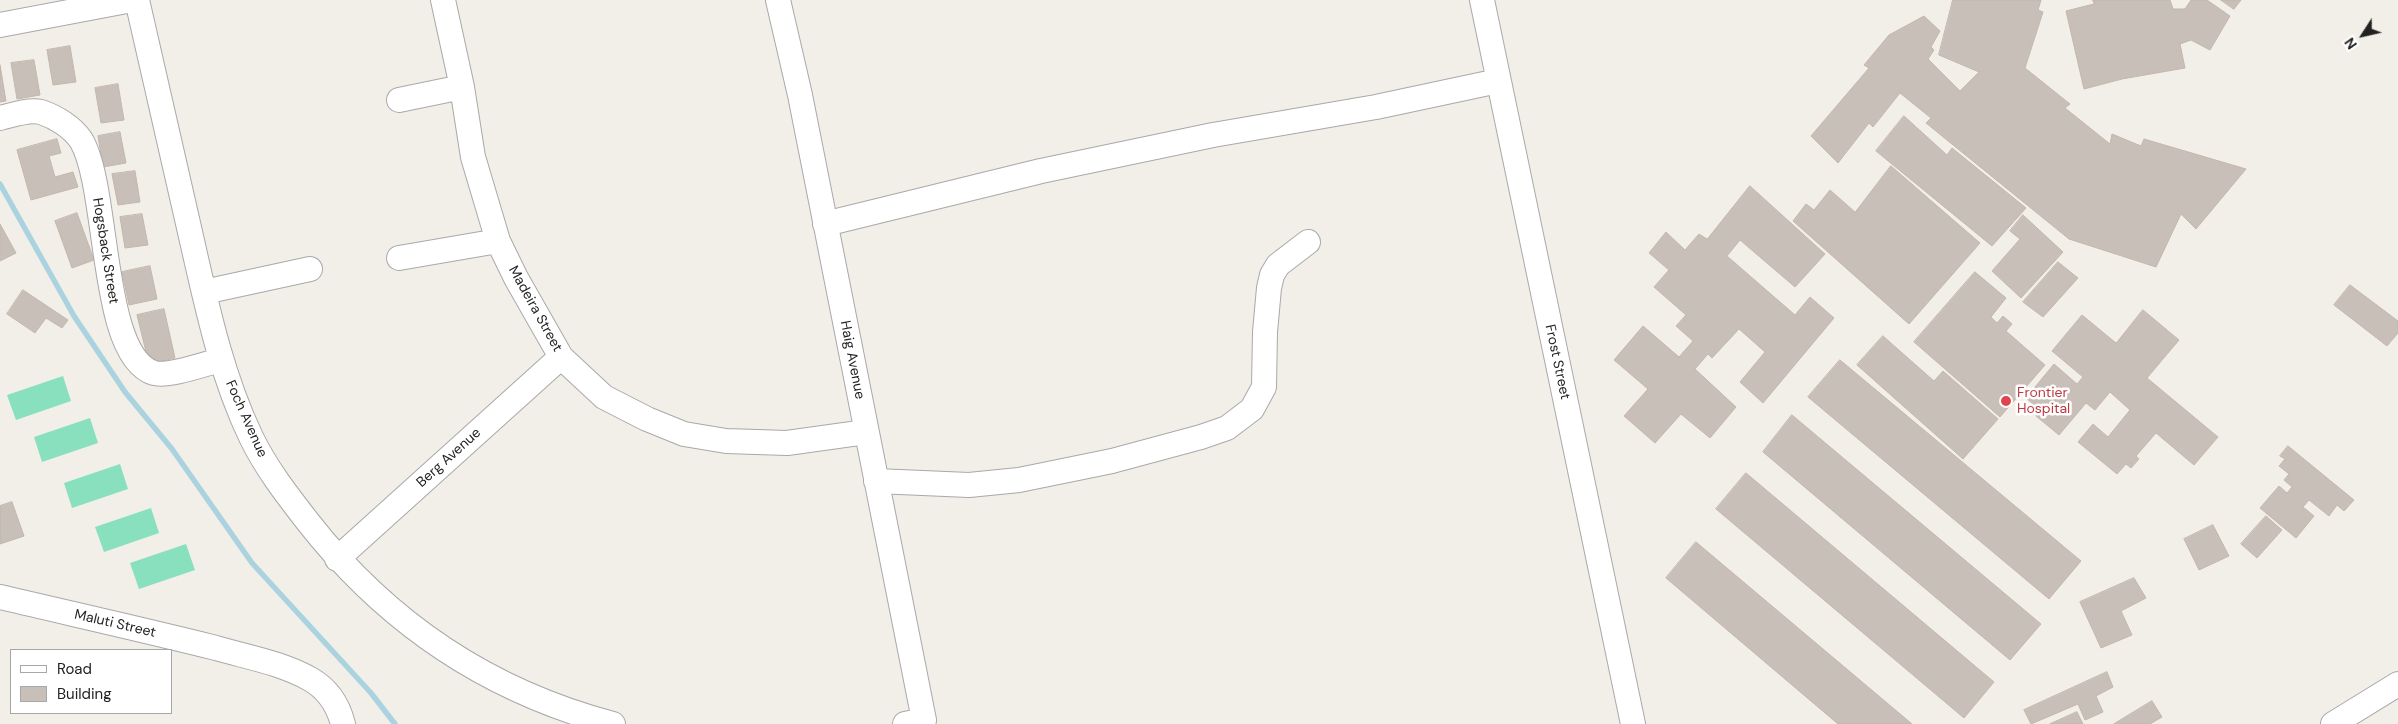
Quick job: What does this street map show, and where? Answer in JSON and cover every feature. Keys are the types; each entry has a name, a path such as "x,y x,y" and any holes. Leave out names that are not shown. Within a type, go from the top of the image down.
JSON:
{"street":[{"path":"0,25 132,0"},
{"name":"Foch Avenue","path":"137,0 220,360 251,436 267,466 337,559 366,588 420,634 483,673 535,699 613,724"},
{"name":"Madeira Street","path":"443,0 462,87 473,157 498,241 516,278 561,357 604,397 647,419 684,434 726,442 787,443 866,432"},
{"name":"Haig Avenue","path":"778,0 800,95 876,481 914,722"},
{"name":"Frost Street","path":"1482,0 1633,724"},
{"path":"825,224 1041,171 1194,139 1376,107 1498,81"},
{"path":"399,100 462,87"},
{"name":"Hogsback Street","path":"0,118 40,112 65,124 81,141 99,205 116,318 131,352 146,370 156,374 172,372 220,360"},
{"path":"399,258 498,241"},
{"path":"876,481 970,485 1019,480 1112,461 1201,438 1228,428 1252,409 1264,387 1268,288 1272,275 1290,255 1308,242"},
{"path":"204,292 310,269"},
{"name":"Berg Avenue","path":"337,559 561,357"},
{"name":"Maluti Street","path":"0,597 256,659 310,679 327,692 339,714"},
{"path":"2333,724 2398,684"}],"green space":[{"path":"63,376 71,401 16,420 7,395"},
{"path":"90,418 98,443 42,462 34,437"},
{"path":"120,464 128,489 72,508 64,483"},
{"path":"151,508 159,533 104,552 95,527"},
{"path":"186,544 195,570 139,589 130,563"}],"building":[{"path":"1953,0 2041,0 2038,10 2043,12 2025,68 2070,104 2065,108 2110,144 2112,134 2141,146 2144,139 2246,169 2196,229 2181,214 2156,267 2069,239 1926,123 1931,118 1900,93 1873,127 1869,123 1838,163 1811,136 1869,68 1864,65 1889,35 1924,16 1940,31 1931,47 1934,50 1928,59 1960,91 1979,72 1939,55"},
{"path":"2093,0 2170,0 2173,9 2185,9 2191,0 2207,0 2230,16 2210,50 2191,40 2180,44 2185,68 2122,79 2084,89 2066,11 2094,4"},
{"path":"2221,0 2241,0 2234,9"},
{"path":"70,46 76,82 53,85 47,50"},
{"path":"34,60 40,95 17,99 11,63"},
{"path":"0,65 6,101 0,102"},
{"path":"118,84 124,120 101,123 95,88"},
{"path":"1904,116 1947,155 1952,148 2026,208 1992,246 1876,151"},
{"path":"120,132 126,163 103,167 98,136"},
{"path":"57,139 61,153 49,156 55,177 73,172 78,187 31,200 17,150"},
{"path":"1891,166 1980,243 1909,324 1793,221 1806,204 1814,210 1830,190 1855,212"},
{"path":"135,171 140,202 118,205 112,174"},
{"path":"1750,186 1825,254 1795,287 1740,240 1727,256 1795,315 1810,297 1834,318 1763,403 1740,382 1765,352 1739,329 1712,358 1708,354 1695,369 1736,407 1710,438 1681,414 1655,443 1624,416 1648,389 1614,360 1643,326 1679,357 1693,341 1676,326 1686,315 1654,287 1669,270 1649,253 1666,232 1685,250 1699,234 1707,239"},
{"path":"77,213 94,260 72,268 55,221"},
{"path":"142,214 148,245 125,248 120,217"},
{"path":"2023,215 2063,252 2021,298 1992,271 2020,239 2010,231"},
{"path":"0,224 16,253 0,261"},
{"path":"2058,262 2078,278 2043,317 2023,302"},
{"path":"150,266 157,299 129,305 122,272"},
{"path":"1975,272 2006,298 1991,317 1997,323 2003,316 2012,324 2006,331 2045,365 2000,417 1914,342"},
{"path":"2350,285 2398,321 2398,333 2387,346 2334,305"},
{"path":"23,290 68,320 62,328 46,318 35,333 7,314"},
{"path":"164,309 175,358 149,364 137,315"},
{"path":"2143,310 2179,340 2147,378 2218,437 2194,465 2156,433 2136,456 2139,459 2131,468 2126,464 2117,474 2078,442 2093,424 2108,437 2130,410 2110,392 2095,410 2086,403 2059,435 2036,416 2040,410 2026,398 2054,364 2077,384 2083,377 2052,351 2082,315 2116,343"},
{"path":"1883,336 1934,381 1943,371 1998,419 1963,459 1857,365"},
{"path":"1840,360 2081,561 2049,599 1808,397"},
{"path":"1792,415 2041,624 2010,660 1763,452"},
{"path":"2288,446 2354,500 2344,511 2337,505 2329,516 2309,500 2303,507 2314,516 2296,538 2260,508 2279,486 2287,493 2292,487 2284,480 2289,474 2279,466 2285,459 2280,456"},
{"path":"1746,473 1994,682 1964,718 1716,509"},
{"path":"12,502 24,536 0,544 0,506"},
{"path":"2266,516 2282,530 2257,558 2241,544"},
{"path":"2213,525 2229,556 2199,570 2184,539"},
{"path":"1696,542 1912,724 1838,724 1666,578"},
{"path":"2134,578 2146,598 2121,611 2132,635 2101,648 2080,602"},
{"path":"2107,672 2113,687 2096,696 2103,712 2085,720 2078,704 2031,724 2024,710"},
{"path":"2152,701 2162,717 2150,724 2114,724"},
{"path":"2077,712 2083,724 2050,724"}],"waterway":[{"path":"0,184 74,316 125,392 172,449 252,563 371,693 395,724"}],"place":[{"name":"Frontier Hospital","path":"2006,401"}]}
